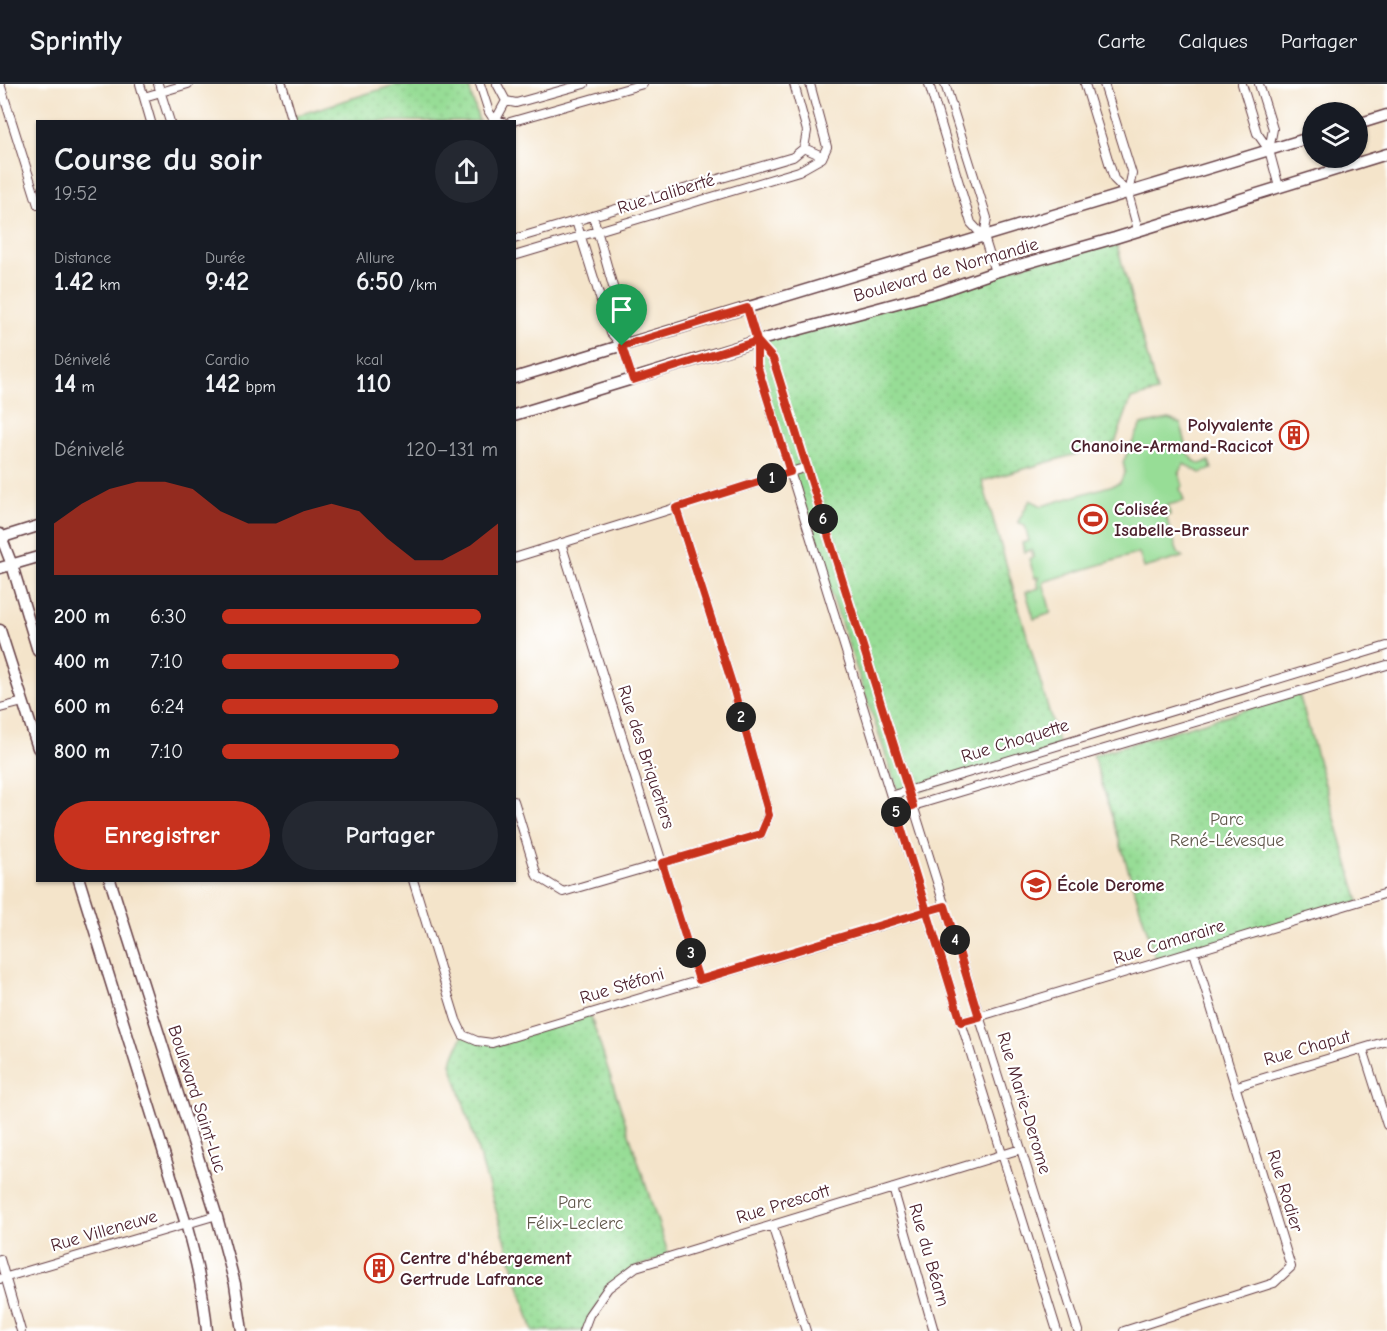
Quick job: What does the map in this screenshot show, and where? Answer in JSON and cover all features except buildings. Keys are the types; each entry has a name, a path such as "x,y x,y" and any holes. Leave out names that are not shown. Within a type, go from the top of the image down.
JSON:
{"street":[{"path":"0,84 36,199"},
{"path":"140,84 150,120"},
{"path":"144,97 160,88 188,84"},
{"path":"282,84 292,120"},
{"path":"480,84 489,112 494,120"},
{"path":"496,84 506,101 516,103 584,84"},
{"path":"516,120 642,84"},
{"path":"794,84 807,131 804,148 822,156 827,147 810,84"},
{"path":"929,84 971,223 984,237 995,272"},
{"path":"945,84 987,218 984,237"},
{"path":"1085,84 1114,179 1128,193"},
{"path":"1104,84 1132,174 1128,193 1138,230"},
{"path":"1242,84 1257,134 1269,150 1279,187"},
{"path":"1259,84 1273,129 1269,150"},
{"path":"160,88 169,120"},
{"path":"496,120 506,101"},
{"path":"1368,121 1387,115"},
{"name":"Boulevard de Normandie","path":"516,377 1302,140"},
{"name":"Rue Laliberté","path":"516,238 793,157 804,148"},
{"name":"Boulevard de Normandie","path":"516,414 757,341 938,292 995,272 1387,154"},
{"name":"Rue Laliberté","path":"516,255 799,171 822,156"},
{"path":"593,216 625,329 622,346"},
{"path":"576,221 611,333 622,346 633,380"},
{"name":"Rue Marie-Derome","path":"747,308 757,341 757,365 1057,1331"},
{"name":"Rue Marie-Derome","path":"757,341 773,359 1078,1331"},
{"path":"516,557 807,467"},
{"path":"516,808 537,876 563,892 761,834 769,815 733,687 676,508"},
{"path":"36,527 0,536 12,565 36,644"},
{"name":"Rue des Briquetiers","path":"561,543 699,980"},
{"path":"0,568 36,558"},
{"path":"0,630 36,742"},
{"name":"Rue Choquette","path":"891,796 1387,646"},
{"name":"Rue Choquette","path":"896,811 1387,665"},
{"path":"1312,669 1317,686"},
{"path":"0,708 23,702"},
{"path":"1149,718 1154,733"},
{"path":"80,882 186,1224 196,1265 207,1331"},
{"name":"Boulevard Saint-Luc","path":"111,882 217,1215 235,1284 242,1331"},
{"name":"Rue Stéfoni","path":"414,882 456,1020 463,1035 477,1041 492,1043 945,906"},
{"name":"Rue Camaraire","path":"961,1022 1387,893"},
{"name":"Rue Rodier","path":"1124,1331 1274,1283 1291,1267 1194,952"},
{"name":"Rue Chaput","path":"1237,1086 1387,1041"},
{"path":"1363,1049 1387,1125"},
{"name":"Rue Prescott","path":"583,1331 608,1288 636,1267 1021,1149"},
{"name":"Rue du Béarn","path":"893,1188 934,1331"},
{"name":"Rue Villeneuve","path":"3,1278 217,1215"},
{"path":"772,1225 806,1331"},
{"path":"0,1259 3,1278 21,1331"}],"green space":[{"path":"398,84 468,84 479,120 293,120 292,117"},
{"path":"1115,238 1157,392 1131,399 1115,443 982,481 1060,749 900,797 790,472 753,344"},
{"name":"Colisée Isabelle-Brasseur","path":"1169,419 1181,424 1189,456 1200,464 1209,461 1212,469 1200,473 1184,464 1179,474 1184,501 1168,505 1170,515 1166,516 1178,553 1183,557 1144,568 1139,553 1043,582 1051,613 1034,619 1026,592 1039,588 1037,580 1039,577 1035,578 1029,559 1034,557 1031,550 1025,552 1022,543 1029,541 1025,526 1018,522 1030,500 1042,506 1120,483 1125,471 1123,462 1141,425"},
{"name":"Parc René-Lévesque","path":"1299,694 1359,902 1157,963 1093,755"},
{"name":"Parc Félix-Leclerc","path":"590,1014 669,1256 636,1267 608,1288 583,1331 533,1331 451,1063 463,1035 493,1043"}],"place":[{"name":"Polyvalente Chanoine-Armand-Racicot","path":"1294,435"},
{"name":"Colisée Isabelle-Brasseur","path":"1093,519"},
{"name":"École Derome","path":"1036,885"},
{"name":"Centre d'hébergement Gertrude Lafrance","path":"379,1268"}],"route":[{"path":"622,346 633,380 757,341 757,365 790,472 676,508 733,687 769,815 761,834 662,863 699,980 927,911 945,906 979,1017 961,1022 944,966 927,911 896,811 913,806 773,359 757,341 747,308 622,346"}]}
